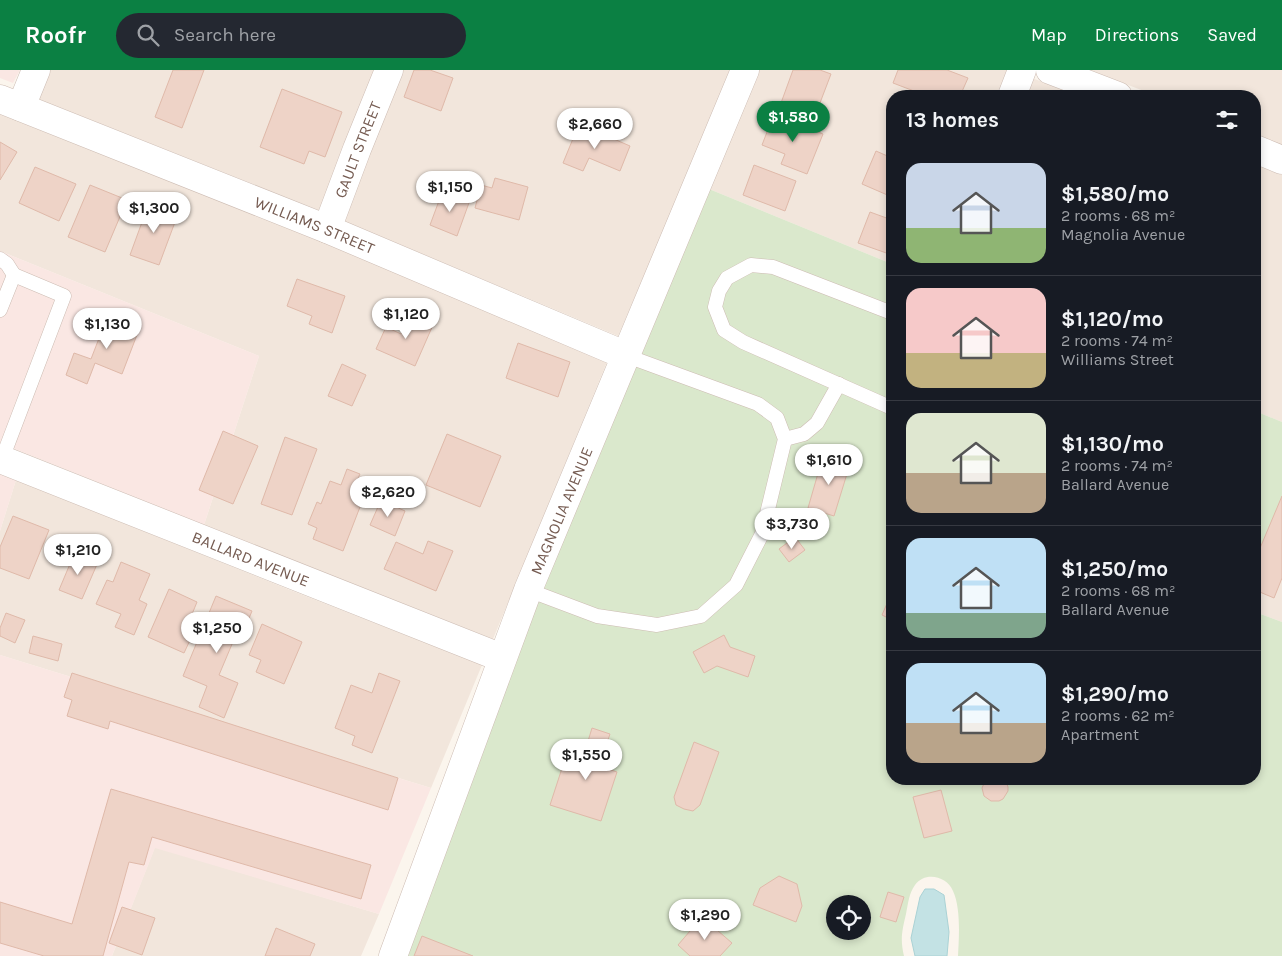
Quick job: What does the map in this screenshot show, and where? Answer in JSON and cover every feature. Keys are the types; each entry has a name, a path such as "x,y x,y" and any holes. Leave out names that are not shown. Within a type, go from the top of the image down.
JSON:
{"street":[{"path":"11,103 36,70"},
{"name":"GAULT STREET","path":"327,229 389,70"},
{"name":"MAGNOLIA AVENUE","path":"393,956 528,590 745,70"},
{"path":"1014,90 1022,70"},
{"path":"1050,70 1102,90"},
{"name":"WILLIAMS STREET","path":"11,103 327,229 627,356"},
{"path":"1261,151 1282,160"},
{"name":"BALLARD AVENUE","path":"1,459 502,658"}],"lane":[{"path":"0,259 7,264 14,275 64,296 1,459"},
{"path":"886,311 773,267 751,264 727,278 719,291 715,307 724,330 743,342 886,405"},
{"path":"0,310 14,275"},
{"path":"528,590 597,616 657,626 702,616 736,584 762,534 785,439 776,418 758,404 627,356"},
{"path":"785,439 804,434 816,423 839,384"}],"shaded area":[{"path":"0,70 20,70 13,83 0,78"},
{"path":"49,70 376,70 321,211 38,99"},
{"path":"402,70 732,70 618,336 344,221"},
{"path":"759,70 1009,70 1001,90 886,90 886,262 709,189"},
{"path":"1089,70 1282,70 1282,145 1261,136 1261,90 1141,90"},
{"path":"1032,78 1063,90 1027,90"},
{"path":"0,114 322,242 607,362 493,639 204,525 259,356 0,251"},
{"path":"1261,167 1282,175 1282,422 1261,413"},
{"path":"0,251 259,356 204,525 0,443"},
{"path":"0,474 16,480 0,531"},
{"path":"16,480 482,665 431,788 0,655 0,531"},
{"path":"1282,507 1282,622 1261,614 1261,558"},
{"path":"0,655 431,788 379,914 155,848 112,956 0,956"},
{"path":"155,847 379,914 361,956 112,956"}],"green space":[{"path":"709,189 886,262 886,785 1261,785 1261,614 1282,622 1282,956 958,956 959,923 956,898 946,882 936,877 930,877 919,881 910,895 902,935 904,956 406,956 540,595"},
{"path":"1261,413 1282,422 1282,507 1261,558"}],"water":[{"path":"925,889 934,889 944,895 949,932 947,956 915,956 911,938 920,897"}],"building":[{"path":"173,70 204,70 182,128 155,117"},
{"path":"414,70 430,70 453,78 441,111 404,97"},
{"path":"793,70 820,70 831,74 815,116 781,103"},
{"path":"898,70 947,70 968,78 963,90 911,90 893,83"},
{"path":"282,89 342,112 325,157 309,151 304,164 260,147"},
{"path":"774,114 823,134 807,174 781,164 785,154 762,145"},
{"path":"579,124 630,146 620,171 589,158 583,171 563,163"},
{"path":"0,142 17,152 0,180"},
{"path":"876,151 886,155 886,194 862,184"},
{"path":"754,165 796,181 785,211 743,195"},
{"path":"35,167 76,184 59,221 19,203"},
{"path":"495,178 528,187 519,220 475,208 481,185 492,188"},
{"path":"90,185 127,200 105,252 68,237"},
{"path":"443,190 470,200 457,236 430,225"},
{"path":"149,203 178,214 159,265 130,255"},
{"path":"870,212 886,218 886,253 858,243"},
{"path":"297,279 345,296 332,333 309,324 312,316 287,306"},
{"path":"409,314 433,325 415,366 376,349 386,327 401,334"},
{"path":"108,315 140,327 122,374 95,363 87,384 66,375 74,353 91,359"},
{"path":"518,343 570,362 558,397 506,378"},
{"path":"342,364 366,375 352,406 328,396"},
{"path":"223,431 258,446 233,504 199,490"},
{"path":"447,434 501,456 480,507 426,485"},
{"path":"285,437 317,449 292,515 261,504"},
{"path":"823,456 850,464 834,516 808,508"},
{"path":"347,469 360,474 353,489 365,494 343,551 313,539 317,528 308,524 317,502 321,504 330,481 341,485"},
{"path":"1282,496 1282,578 1274,598 1261,593 1261,546"},
{"path":"381,500 405,511 395,536 370,525"},
{"path":"13,516 49,530 29,579 0,568 0,547"},
{"path":"795,537 805,550 789,562 779,549"},
{"path":"428,541 453,551 436,591 384,569 396,542 423,554"},
{"path":"75,552 98,562 82,599 59,590"},
{"path":"121,562 150,574 139,600 147,604 134,635 115,627 121,614 96,604 107,580 113,582"},
{"path":"169,589 197,602 190,619 198,623 184,653 148,637"},
{"path":"216,596 252,611 240,640 235,637 219,675 238,683 224,718 199,707 207,686 183,676"},
{"path":"886,606 886,617 882,615"},
{"path":"6,613 25,620 15,643 0,636 0,628"},
{"path":"262,624 302,642 284,684 256,672 261,660 249,655"},
{"path":"724,635 730,647 755,656 748,677 717,666 704,673 693,652"},
{"path":"33,636 62,644 58,661 29,653"},
{"path":"72,673 398,778 388,810 110,721 108,729 67,716 72,700 64,697"},
{"path":"379,673 400,681 372,753 352,745 355,736 335,728 351,685 372,693"},
{"path":"592,728 610,734 599,766 617,772 601,821 550,805 566,756 582,761"},
{"path":"694,742 719,752 700,805 693,811 676,805 674,797"},
{"path":"983,785 1007,785 1008,791 1003,799 991,801 984,796 982,788"},
{"path":"111,789 371,865 361,899 152,837 144,865 129,862 103,956 44,956 0,943 0,902 72,924"},
{"path":"941,790 952,831 924,838 913,797"},
{"path":"779,876 797,884 802,906 796,922 753,905 760,888"},
{"path":"888,892 904,897 896,922 880,917"},
{"path":"122,907 155,918 142,955 109,943"},
{"path":"702,917 732,943 720,956 690,956 678,945"},
{"path":"276,928 315,944 310,956 265,956"},
{"path":"422,936 473,956 414,956"}]}
